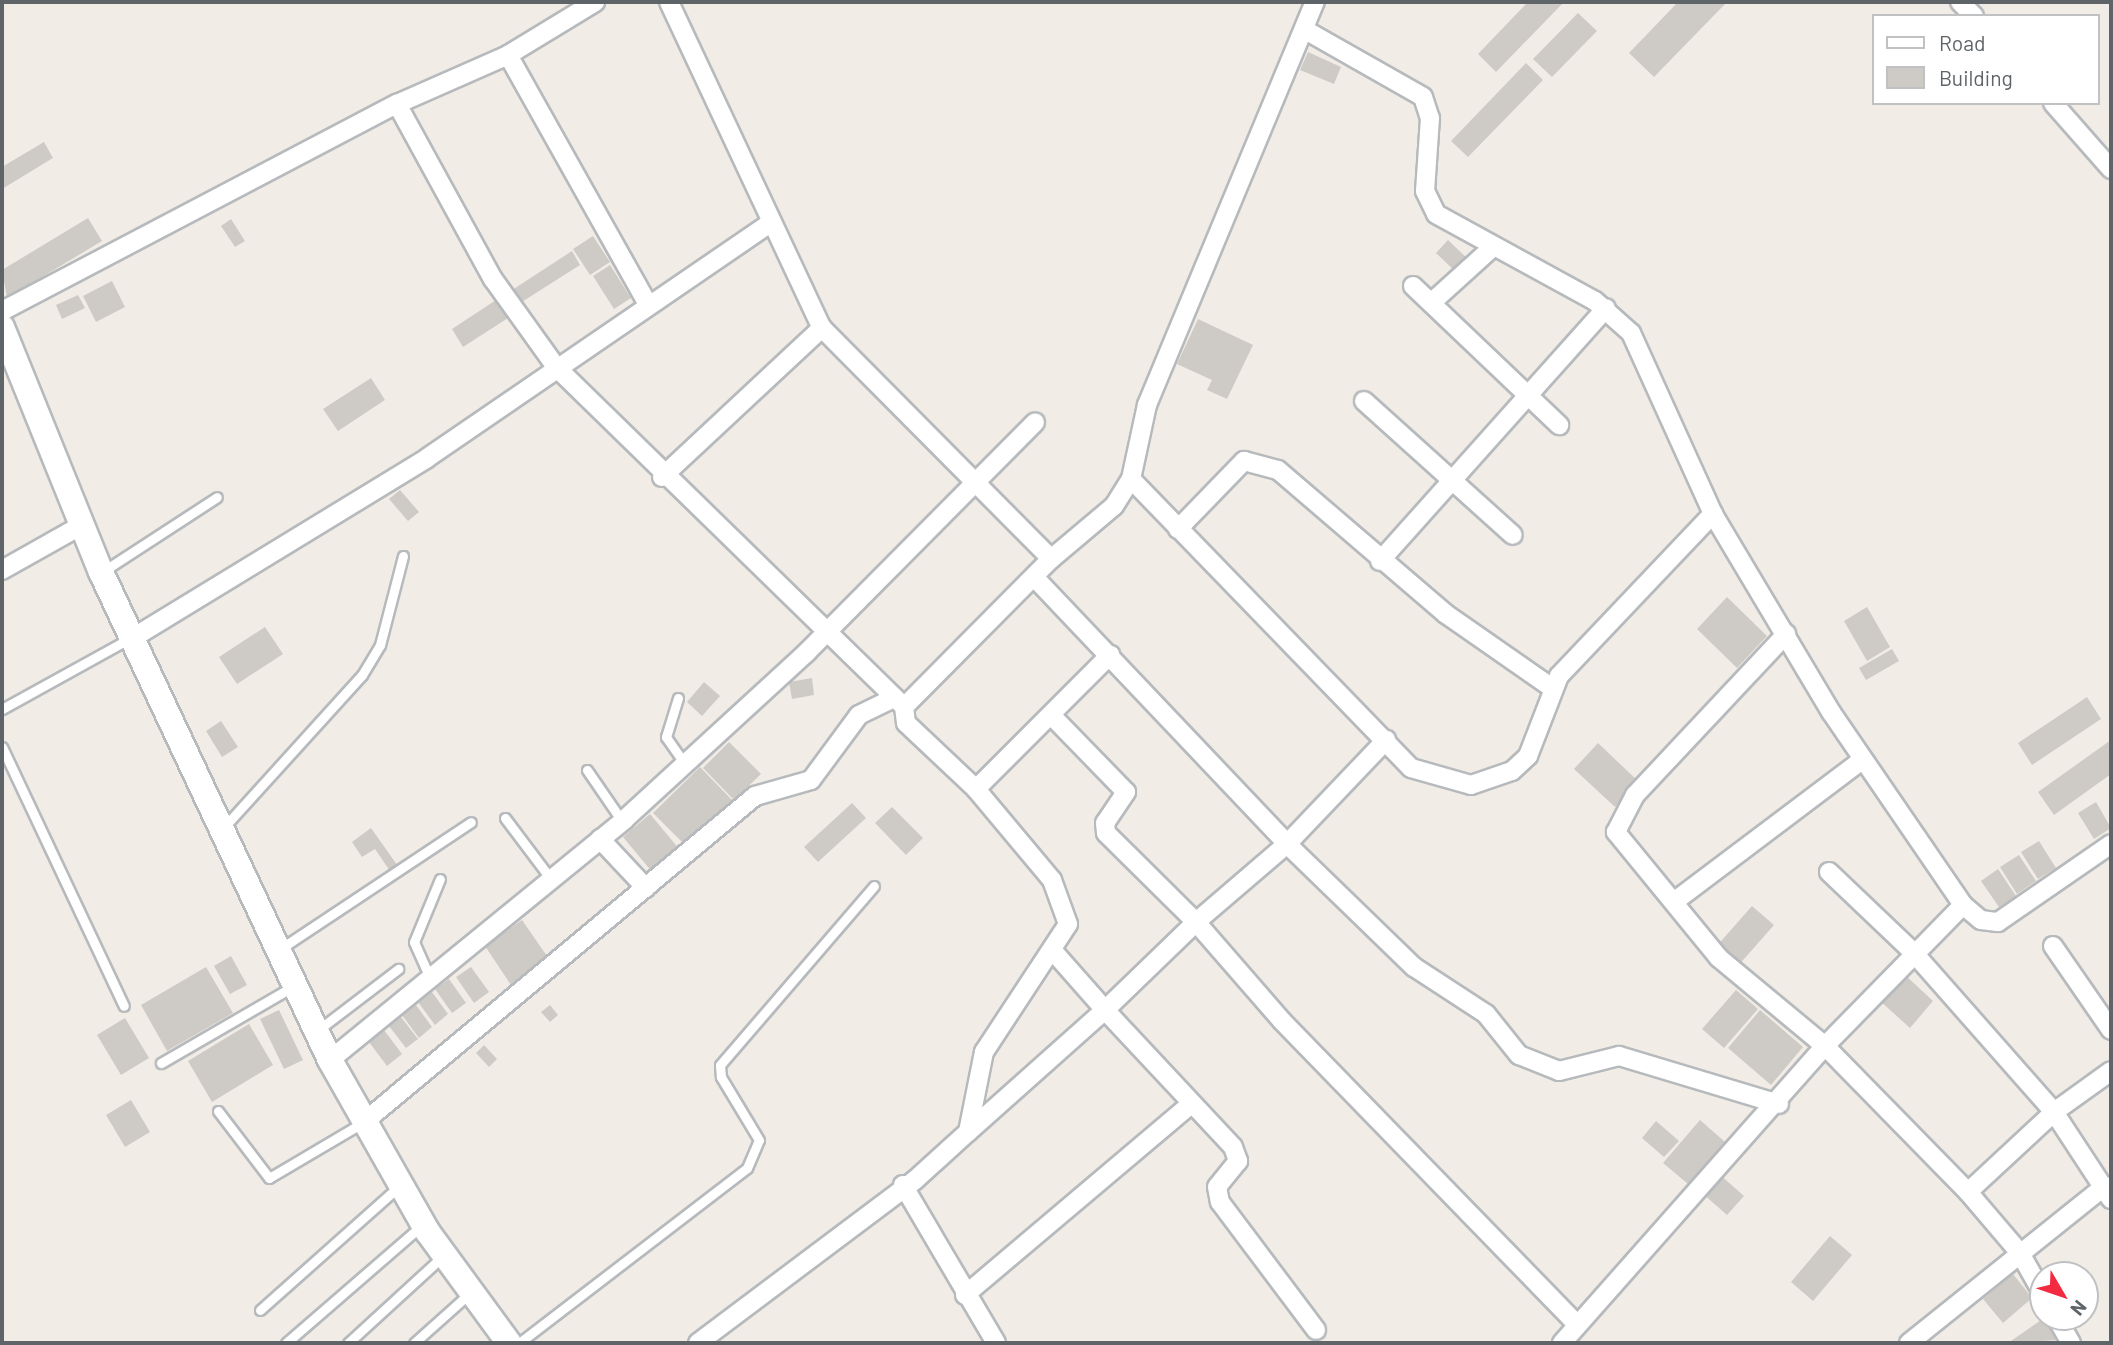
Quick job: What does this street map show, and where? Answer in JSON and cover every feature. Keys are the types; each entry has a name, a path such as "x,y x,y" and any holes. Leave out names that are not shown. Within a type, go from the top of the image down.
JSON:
{"street":[{"path":"2,311 397,104 508,55 595,2"},
{"path":"669,2 769,224 822,328 971,483 1051,559"},
{"path":"364,1122 755,796 811,780 859,715 899,702 1035,579 1051,559 1114,506 1131,479 1146,405 1307,31 1315,2"},
{"path":"1307,31 1423,97 1430,118 1425,191 1430,207 1493,247 1606,308 1630,333 1713,514 1862,760 1962,905 1981,920 1998,922 2111,844"},
{"path":"508,55 647,303"},
{"path":"397,104 493,279 556,367 662,477 899,702 906,723 976,789 1066,905 1068,924 1053,951 984,1052 968,1132"},
{"path":"2055,105 2111,169"},
{"path":"131,639 427,458 647,303 769,224"},
{"path":"1431,303 1493,247"},
{"path":"1413,286 1559,425"},
{"path":"1380,561 1606,308"},
{"path":"2,327 80,526 220,831 330,1060 423,1224 509,1343"},
{"path":"662,477 822,328"},
{"path":"1364,401 1513,535"},
{"path":"330,1060 622,821 685,764 827,632 971,483 1035,422"},
{"path":"1178,529 1244,461 1278,470 1380,561 1552,688"},
{"path":"1131,479 1411,768 1471,785 1491,781 1512,771 1537,743 1552,688 1713,514"},
{"path":"2,570 80,526"},
{"path":"1035,579 1287,844 1414,967 1486,1014 1519,1055 1540,1068 1586,1067 1619,1056 1779,1104"},
{"path":"1786,634 1618,818 1615,832 1675,901 1719,958 1825,1046 1968,1192 2020,1253 2029,1269"},
{"path":"976,789 1052,716 1110,655"},
{"path":"1052,716 1126,792 1105,823 1106,833 1196,922 1282,1021 1578,1325"},
{"path":"698,1343 968,1132 1105,1010 1196,922 1287,844 1386,740"},
{"path":"1675,901 1862,760"},
{"path":"600,839 646,888"},
{"path":"1829,873 1913,952 2053,1112 2108,1193 2020,1253 1909,1343"},
{"path":"1562,1343 1779,1104 1825,1046 1913,952 1962,905"},
{"path":"2053,946 2111,1030"},
{"path":"1053,951 1237,1154 1217,1187 1220,1202 1316,1330"},
{"path":"1968,1192 2053,1112 2111,1071"},
{"path":"965,1295 1190,1105"},
{"path":"903,1185 965,1295 996,1343"}],"lane":[{"path":"101,572 218,497"},
{"path":"220,831 362,674 380,645 403,556"},
{"path":"2,709 131,639"},
{"path":"678,698 666,737 685,764"},
{"path":"2,747 124,1006"},
{"path":"587,770 622,821"},
{"path":"505,818 551,879"},
{"path":"279,950 471,822"},
{"path":"430,978 414,942 440,879"},
{"path":"519,1343 747,1168 759,1140 721,1077 720,1065 874,886"},
{"path":"316,1031 398,969"},
{"path":"161,1063 295,986"},
{"path":"218,1111 269,1178 364,1122"},
{"path":"260,1310 401,1185"},
{"path":"286,1343 423,1224"},
{"path":"348,1343 444,1255"},
{"path":"414,1343 471,1292"}],"building":[{"path":"1528,2 1564,2 1496,72 1478,54"},
{"path":"1678,2 1727,2 1654,77 1629,53"},
{"path":"1578,13 1597,31 1552,77 1533,59"},
{"path":"1308,52 1341,67 1334,84 1300,70"},
{"path":"1526,63 1543,80 1468,157 1451,141"},
{"path":"44,142 53,158 2,189 2,167"},
{"path":"88,218 102,241 7,298 2,270"},
{"path":"231,219 245,241 235,247 221,226"},
{"path":"593,236 610,262 590,275 573,249"},
{"path":"1448,240 1470,261 1458,274 1436,253"},
{"path":"572,251 580,265 517,305 509,292"},
{"path":"610,265 631,298 614,309 593,276"},
{"path":"112,281 125,307 96,322 83,296"},
{"path":"78,295 85,308 62,319 56,305"},
{"path":"496,300 508,318 463,347 452,329"},
{"path":"1198,319 1253,345 1227,399 1207,390 1212,380 1177,364"},
{"path":"371,378 385,400 338,431 323,409"},
{"path":"400,490 419,512 408,521 389,499"},
{"path":"1727,597 1767,636 1737,668 1697,629"},
{"path":"1867,607 1890,647 1867,661 1844,621"},
{"path":"265,627 283,654 237,684 219,657"},
{"path":"1892,649 1899,661 1866,680 1859,668"},
{"path":"812,678 814,695 792,699 789,682"},
{"path":"704,682 720,696 702,716 687,702"},
{"path":"2087,697 2101,719 2032,765 2018,743"},
{"path":"221,721 238,747 222,757 206,731"},
{"path":"2111,740 2111,774 2054,815 2038,792"},
{"path":"729,742 761,774 734,800 703,768"},
{"path":"1598,743 1639,782 1615,807 1574,769"},
{"path":"700,767 733,801 686,846 653,813"},
{"path":"2096,802 2111,828 2094,839 2078,813"},
{"path":"852,803 866,818 818,862 804,847"},
{"path":"892,807 923,838 906,855 875,823"},
{"path":"650,814 680,850 653,873 623,837"},
{"path":"371,828 400,869 392,874 375,849 362,857 352,842"},
{"path":"2039,841 2056,868 2038,879 2021,852"},
{"path":"2019,855 2036,881 2017,894 2000,867"},
{"path":"1998,869 2016,896 1999,907 1981,881"},
{"path":"1752,906 1774,925 1737,967 1715,948"},
{"path":"522,920 549,959 511,985 485,946"},
{"path":"231,956 247,985 230,994 214,966"},
{"path":"206,967 233,1013 167,1051 141,1005"},
{"path":"471,967 489,992 474,1003 456,977"},
{"path":"1903,973 1933,1001 1910,1028 1879,1000"},
{"path":"449,979 466,1003 452,1013 435,989"},
{"path":"1736,990 1758,1009 1724,1048 1702,1029"},
{"path":"432,992 448,1014 435,1025 418,1002"},
{"path":"416,1005 432,1027 419,1038 402,1015"},
{"path":"550,1005 558,1015 550,1022 541,1012"},
{"path":"279,1010 303,1060 284,1069 260,1019"},
{"path":"1760,1010 1803,1047 1771,1085 1728,1048"},
{"path":"401,1017 418,1039 406,1048 389,1026"},
{"path":"125,1018 149,1058 121,1075 97,1035"},
{"path":"249,1024 273,1065 212,1102 188,1061"},
{"path":"384,1030 402,1054 387,1066 369,1042"},
{"path":"484,1045 497,1059 489,1067 476,1053"},
{"path":"131,1100 150,1132 125,1147 106,1115"},
{"path":"1700,1120 1725,1142 1688,1184 1663,1163"},
{"path":"1656,1121 1679,1141 1664,1157 1642,1138"},
{"path":"1719,1174 1744,1196 1727,1215 1702,1193"},
{"path":"1830,1236 1852,1255 1813,1301 1791,1282"},
{"path":"2013,1274 2029,1294 2029,1301 2003,1323 1983,1299"},
{"path":"2029,1328 2029,1331 2053,1331 2060,1340 2008,1343"}]}
